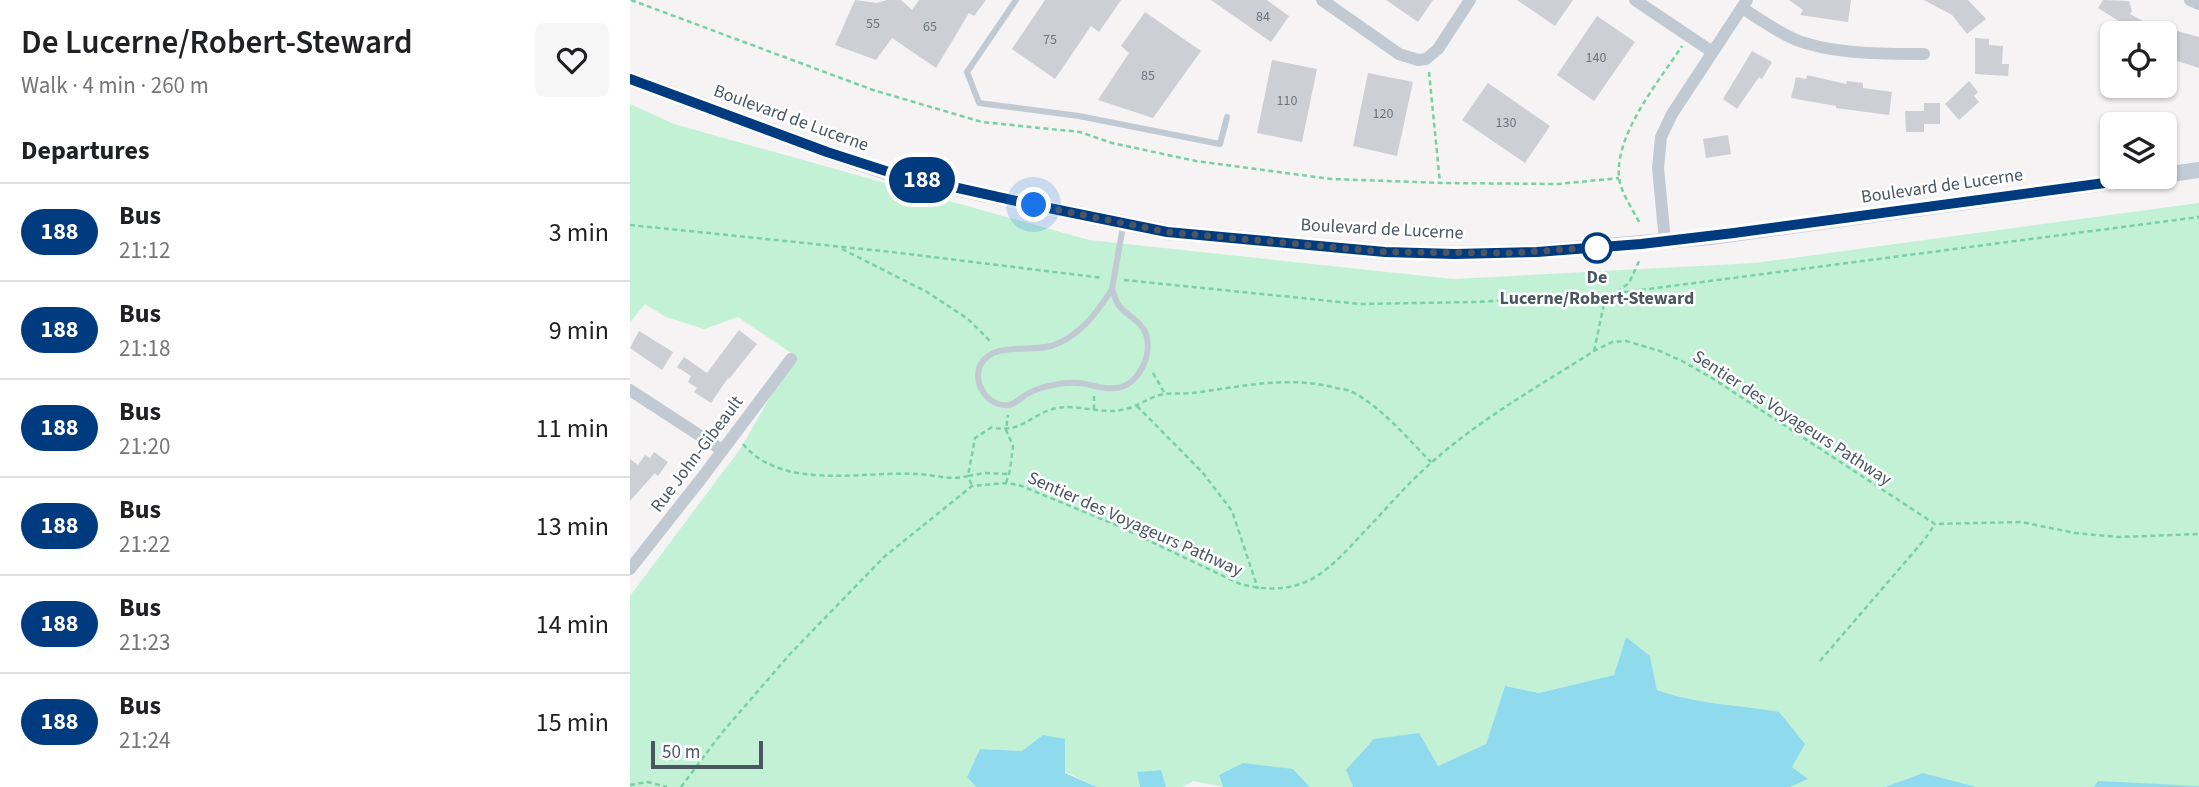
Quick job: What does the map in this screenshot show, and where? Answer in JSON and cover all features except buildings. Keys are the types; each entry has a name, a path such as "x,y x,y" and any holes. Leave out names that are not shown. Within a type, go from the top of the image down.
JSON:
{"main road":[{"name":"Boulevard de Lucerne","path":"630,79 827,152 895,174 1167,232 1385,252 1537,252 1665,241 2100,184"},
{"path":"2177,173 2199,170"}],"street":[{"path":"1322,0 1399,54 1418,61 1426,59 1438,49 1470,0"},
{"path":"1635,0 1711,51"},
{"path":"2190,0 2199,4"},
{"path":"1665,241 1658,168 1661,137 1711,51 1744,4 1783,33 1809,44 1889,54 1924,54"},
{"name":"Rue John-Gibeault","path":"630,569 791,359"},
{"path":"630,390 722,450"}],"lane":[{"path":"1016,0 967,72 979,103 1079,116 1220,144 1227,117"},
{"path":"1112,289 1121,308 1141,325 1149,346 1146,361 1129,383 1118,388 1062,384 1033,391 1010,405 993,401 985,395 979,387 978,375 981,364 989,356 999,351 1052,346 1087,322 1112,289 1124,224"}],"path":[{"path":"1639,222 1619,178 1623,141 1682,46"},
{"path":"1426,59 1440,183"},
{"path":"630,225 1360,304 1474,302 1612,294 2199,217"},
{"path":"841,248 927,292 958,312 999,351"},
{"path":"1594,351 1604,304 1612,294 1629,282 1640,259"},
{"name":"Sentier des Voyageurs Pathway","path":"972,486 1006,482 1053,498 1116,525 1240,584 1258,589 1284,589 1317,576 1340,558 1431,462 1491,417 1594,351 1612,342 1626,341 1660,351 1712,378 1935,524"},
{"path":"1146,361 1166,394"},
{"path":"681,787 782,663 857,584 884,557 972,486 968,476 975,438 992,427 1006,430 1054,409 1069,407 1105,411 1137,406 1153,397 1166,394 1255,383 1315,382 1355,393 1385,416 1431,462"},
{"path":"1006,482 1013,446 1006,430 1010,405"},
{"path":"1137,406 1203,473 1232,511 1258,589"},
{"path":"734,433 751,453 776,469 842,477 914,474 954,479 985,473 1007,474"},
{"path":"1819,661 1935,524 2021,522 2075,533 2119,537 2199,534"},
{"path":"630,785 648,782 667,787"}],"green space":[{"path":"630,104 674,124 1089,240 1453,279 1755,263 2199,203 2199,786 2099,782 2094,787 1977,787 1923,773 1885,787 1790,787 1807,779 1792,767 1779,713 1702,701 1657,690 1650,656 1626,638 1614,675 1539,693 1505,686 1486,744 1438,766 1346,770 1353,787 1310,787 1293,769 1219,775 1223,787 1193,781 1183,787 1166,787 1161,770 1137,772 1140,787 1097,787 1022,751 980,749 967,777 976,787 630,787 630,596 741,448 794,355 738,317 704,329 666,317 645,304 630,322"}],"water":[{"path":"1626,637 1650,656 1657,690 1702,701 1779,712 1805,744 1792,767 1808,779 1790,787 1353,787 1346,770 1374,739 1419,733 1438,766 1486,744 1505,686 1539,693 1614,675"},
{"path":"1043,735 1065,739 1065,773 1097,787 976,787 967,777 980,749 1022,751"},
{"path":"1243,763 1293,769 1310,787 1223,787 1219,775"},
{"path":"1161,770 1166,787 1140,787 1137,772"},
{"path":"1923,773 1977,787 1885,787"},
{"path":"2098,781 2199,786 2199,787 2094,787"}],"bus line":[{"name":"188","path":"630,79 827,152 895,174 1167,232 1385,252 1537,252 1641,244 2100,184"}],"place":[{"name":"De Lucerne/Robert-Steward","path":"1597,248"}],"route":[{"path":"1034,205 1167,232 1385,252 1510,253 1604,247 1597,248"}]}
